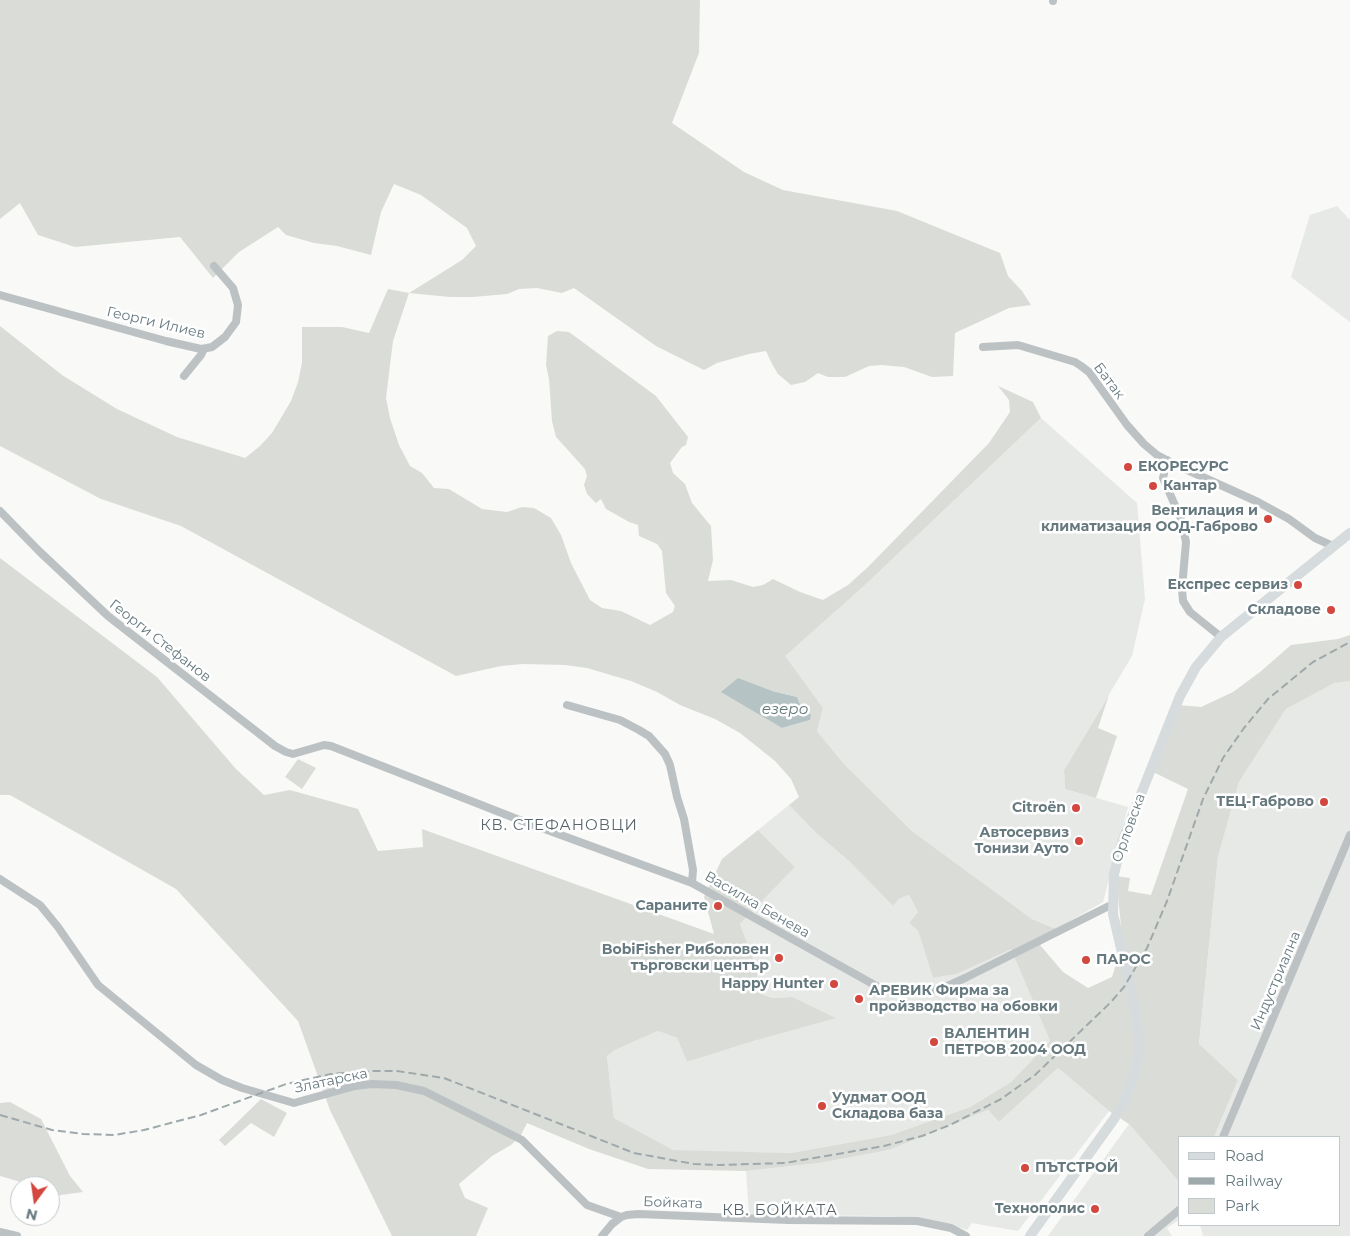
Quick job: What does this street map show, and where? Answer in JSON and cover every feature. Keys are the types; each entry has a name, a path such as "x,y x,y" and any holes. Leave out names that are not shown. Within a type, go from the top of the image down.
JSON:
{"main road":[{"name":"Орловска","path":"1029,1234 1078,1171 1125,1100 1134,1073 1139,1050 1134,1004 1116,928 1113,904 1114,874 1122,842 1170,719 1196,667 1221,637 1350,533"}],"street":[{"name":"Георги Илиев","path":"0,295 166,341 204,349 212,347 224,337 236,322 237,314 238,305 233,288 214,266"},
{"name":"Батак","path":"983,347 1018,345 1075,362 1089,372 1114,408 1144,444 1168,460 1266,506 1316,538 1333,546"},
{"path":"184,376 204,349"},
{"path":"1168,460 1163,478 1181,519 1186,542 1182,588 1183,601 1190,612 1221,637"},
{"name":"Георги Стефанов","path":"0,511 95,605 275,746 293,754 324,745"},
{"path":"567,705 620,720 639,730 661,749 670,765 684,820 693,870 692,883"},
{"name":"Василка Бенева","path":"324,745 331,746 517,819 692,883 870,983 888,991 941,989 1113,904"},
{"name":"Индустриална","path":"1223,1136 1336,872 1350,834"},
{"name":"Златарска","path":"0,879 40,905 58,927 98,985 196,1065 222,1080 242,1088 294,1103 355,1086 372,1084 396,1085 424,1091 522,1140 587,1205 621,1217"},
{"path":"1148,1236 1178,1211"},
{"name":"Бойката","path":"621,1217 638,1214 788,1220 917,1221 951,1228 963,1235"},
{"path":"602,1236 621,1217"},
{"path":"0,1232 17,1236"}],"shaded area":[{"path":"1337,206 1350,220 1350,322 1291,277 1310,215"},
{"path":"1041,418 1137,503 1145,599 1132,656 1064,770 1065,789 1128,807 1103,902 1056,929 1032,919 912,831 844,764 817,731 823,708 784,656 865,585"},
{"path":"1350,681 1350,1236 1203,1236 1200,1226 1340,1226 1340,1136 1214,1136 1238,1080 1199,1045 1218,857 1239,782 1286,709 1334,682"},
{"path":"789,805 816,833 850,862 893,906 899,899 909,895 918,912 909,923 918,931 933,978 957,974 1011,948 1050,1041 1011,1082 970,1107 891,1135 791,1153 673,1151 614,1118 607,1056 615,1050 658,1031 677,1038 687,1062 757,1040 792,997 772,998 757,992 757,969 740,924 795,867 758,830"},
{"path":"1058,1068 1109,1111 1018,1231 972,1223 967,1230 937,1221 890,1216 749,1215 746,1171 820,1163 889,1150 988,1110 999,1122"},
{"path":"1129,1124 1178,1181 1178,1221 1167,1228 1172,1236 1048,1236"}],"green space":[{"path":"0,0 700,0 699,53 672,123 744,172 783,190 897,211 1000,253 1008,276 1022,291 1031,305 1009,308 955,333 953,376 932,377 904,367 881,365 869,366 845,377 828,377 818,373 805,382 791,385 778,374 766,351 717,363 704,370 656,346 574,288 562,293 537,288 519,289 507,294 473,297 409,293 462,260 476,246 467,228 421,195 394,184 381,212 371,255 286,235 278,227 239,252 213,278 180,237 75,247 38,235 20,203 0,219"},
{"path":"388,289 409,293 393,341 386,398 399,445 410,466 422,473 434,488 449,489 482,509 507,512 522,507 534,508 551,518 561,535 571,563 590,600 602,608 621,611 650,625 673,612 675,606 666,593 662,551 657,544 639,536 638,525 606,509 601,499 596,503 587,494 584,485 587,476 585,469 556,437 552,421 546,365 548,336 557,331 569,332 656,396 688,437 686,445 682,447 670,463 673,473 685,484 692,503 711,526 713,560 708,581 731,580 753,587 763,585 773,579 800,592 823,600 848,585 868,567 989,443 1010,412 1009,400 998,386 1033,402 1041,418 865,585 785,656 823,708 817,731 844,764 912,831 1032,919 1056,929 1040,945 1063,972 1088,988 1112,977 1117,961 1121,926 1116,876 1130,878 1128,891 1151,895 1188,789 1153,772 1178,705 1201,707 1233,692 1291,645 1338,639 1350,635 1350,681 1334,683 1286,709 1239,782 1218,857 1199,1044 1238,1080 1214,1136 1178,1136 1178,1181 1129,1124 1109,1111 1058,1068 999,1122 988,1110 889,1150 820,1163 746,1171 648,1169 589,1149 527,1123 521,1135 511,1145 492,1156 459,1184 465,1198 488,1208 476,1236 392,1236 330,1110 298,1021 176,889 10,795 0,795 0,558 157,677 236,769 264,795 290,790 358,809 378,851 423,847 422,829 714,934 704,897 722,859 758,830 795,867 740,924 757,969 757,992 772,998 792,997 836,1018 687,1062 677,1038 658,1031 615,1050 607,1056 614,1118 673,1150 791,1153 891,1135 970,1107 1011,1082 1050,1041 1011,949 957,974 933,978 918,931 909,923 918,912 909,895 899,899 893,906 850,862 816,833 789,805 799,797 791,779 775,761 740,733 657,692 631,681 587,668 565,665 523,664 501,666 456,676 181,526 101,499 0,446 0,326 62,375 117,409 177,437 245,458 272,433 291,401 302,363 302,327 342,327 369,333","holes":["722,691 772,691 797,697 804,714 810,720 782,728"]},
{"path":"1109,695 1098,728 1117,736 1096,798 1065,789 1064,770"},
{"path":"298,759 316,768 302,789 285,777"},
{"path":"261,1099 287,1113 274,1137 251,1123 225,1146 219,1140"},
{"path":"10,1102 41,1119 70,1176 83,1192 60,1195 60,1176 10,1176 10,1179 0,1176 0,1103"}],"water":[{"name":"езеро","path":"738,678 772,691 797,697 804,714 811,714 810,720 782,728 721,692"}],"railway":[{"path":"0,1115 52,1130 114,1135 144,1130 201,1115 286,1084 331,1074 397,1071 444,1078 634,1153 694,1164 785,1163 884,1146 922,1136 950,1125 1001,1099 1035,1075 1111,1002 1124,987 1147,948 1167,901 1203,799 1223,758 1268,699 1313,662 1350,642"}],"place":[{"name":"ЕКОРЕСУРС","path":"1128,467"},
{"name":"Кантар","path":"1153,486"},
{"name":"Вентилация и климатизация ООД-Габрово","path":"1268,519"},
{"name":"Експрес сервиз","path":"1298,585"},
{"name":"Складове","path":"1331,610"},
{"name":"ТЕЦ-Габрово","path":"1324,802"},
{"name":"Citroën","path":"1076,808"},
{"name":"Автосервиз Тонизи Ауто","path":"1079,841"},
{"name":"Сараните","path":"718,906"},
{"name":"BobiFisher Риболовен търговски център","path":"779,958"},
{"name":"ПАРОС","path":"1086,960"},
{"name":"Happy Hunter","path":"834,984"},
{"name":"АРЕВИК Фирма за пройзводство на обовки","path":"859,999"},
{"name":"ВАЛЕНТИН ПЕТРОВ 2004 ООД","path":"934,1042"},
{"name":"Уудмат ООД Складова база","path":"822,1106"},
{"name":"ПЪТСТРОЙ","path":"1025,1168"},
{"name":"Технополис","path":"1095,1209"}],"district":[{"name":"КВ. СТЕФАНОВЦИ","path":"559,826"},
{"name":"КВ. БОЙКАТА","path":"780,1211"}]}
